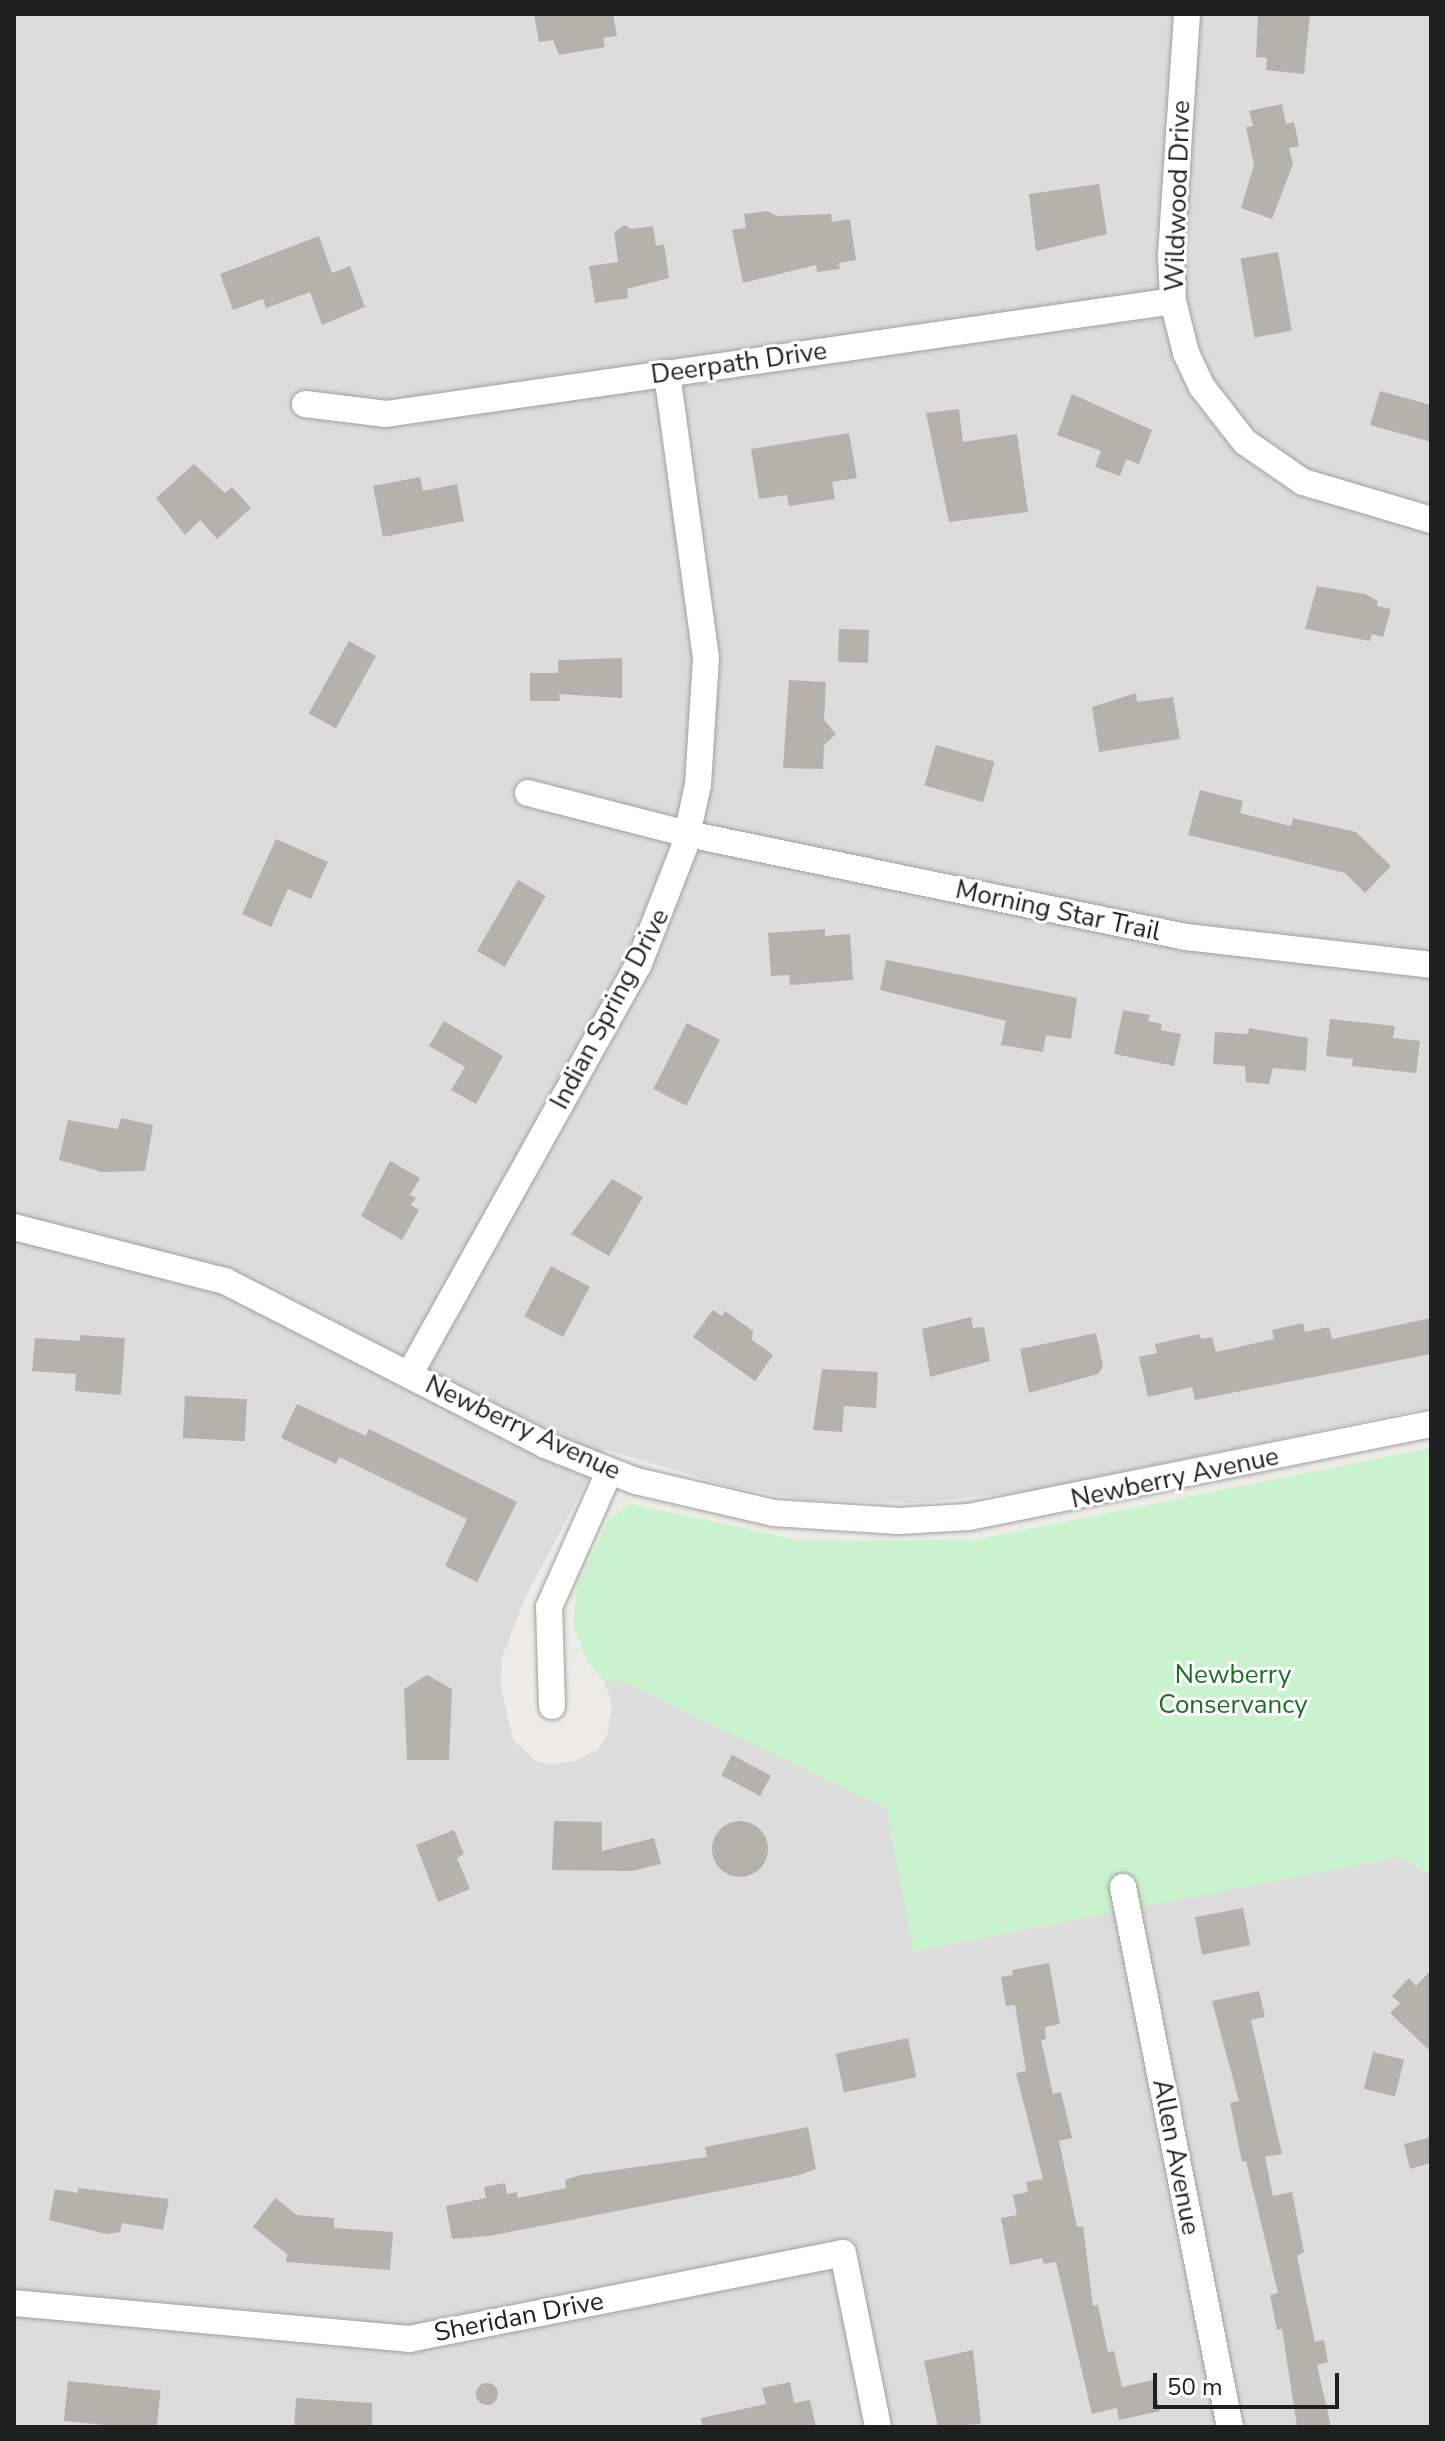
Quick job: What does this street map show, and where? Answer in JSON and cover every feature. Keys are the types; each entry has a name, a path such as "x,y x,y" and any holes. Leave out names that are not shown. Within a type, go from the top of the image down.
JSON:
{"street":[{"name":"Wildwood Drive","path":"1187,14 1173,301 1186,353 1202,387 1245,442 1303,482 1431,520"},
{"name":"Deerpath Drive","path":"305,404 386,414 1173,301"},
{"name":"Indian Spring Drive","path":"409,1375 638,966 664,908 688,834 705,722 706,658 667,373"},
{"name":"Morning Star Trail","path":"528,793 688,834 1186,937 1431,965"},
{"name":"Newberry Avenue","path":"14,1227 225,1281 609,1472 704,1500 773,1513 927,1520 1025,1509 1431,1424"},
{"path":"552,1706 549,1607 609,1472"},
{"name":"Allen Avenue","path":"1123,1887 1230,2427"},
{"name":"Sheridan Drive","path":"14,2303 409,2339 843,2253 878,2427"}],"shaded area":[{"path":"14,14 1431,14 1431,1407 1040,1490 919,1503 806,1500 731,1487 604,1449 525,1598 502,1658 501,1686 513,1739 536,1761 552,1764 574,1761 598,1749 607,1736 612,1705 604,1681 622,1681 886,1808 1399,1857 1431,1875 1431,2427 14,2427"}],"green space":[{"name":"Newberry Conservancy","path":"1431,1448 1431,1875 1399,1857 913,1952 886,1808 622,1681 604,1681 587,1661 573,1625 577,1587 609,1519 631,1504 802,1541 975,1540"}],"building":[{"path":"534,14 613,14 617,36 603,38 605,47 559,55 553,40 539,42"},
{"path":"1258,14 1310,14 1304,74 1266,70 1267,58 1256,57"},
{"path":"1282,104 1286,124 1294,122 1299,146 1289,148 1293,164 1272,219 1241,208 1254,165 1246,127 1253,126 1249,111"},
{"path":"1099,184 1107,234 1036,251 1029,194"},
{"path":"767,211 777,216 831,214 832,222 850,219 856,260 839,263 840,269 817,272 816,265 743,283 732,230 746,228 744,214"},
{"path":"625,225 631,229 653,226 656,246 664,244 669,278 627,289 628,298 595,303 589,266 618,262 614,232"},
{"path":"319,236 332,273 350,266 365,307 322,325 310,292 266,308 263,299 233,310 220,274"},
{"path":"1278,252 1292,331 1254,337 1241,259"},
{"path":"1380,391 1431,405 1431,442 1370,425"},
{"path":"1072,394 1152,430 1139,464 1126,459 1120,476 1095,467 1101,451 1057,435"},
{"path":"959,409 963,442 1017,434 1028,512 949,522 926,413"},
{"path":"849,433 857,478 832,482 835,499 789,506 787,495 759,499 751,449"},
{"path":"194,464 225,493 232,487 251,508 217,539 200,520 185,535 156,498"},
{"path":"420,477 423,491 457,484 464,521 383,537 373,486"},
{"path":"1317,586 1365,594 1378,601 1377,606 1391,609 1383,637 1372,634 1370,641 1305,629"},
{"path":"839,629 869,630 868,663 838,662"},
{"path":"349,641 376,656 336,729 309,714"},
{"path":"622,658 622,698 559,694 560,701 530,701 530,673 558,673 558,660"},
{"path":"789,680 826,682 824,720 836,734 824,745 823,769 783,768"},
{"path":"1136,693 1137,702 1173,697 1180,739 1099,752 1092,707"},
{"path":"936,745 995,762 983,802 924,785"},
{"path":"1200,790 1243,801 1240,813 1291,826 1293,818 1356,832 1391,866 1365,893 1345,873 1188,835"},
{"path":"276,839 328,862 311,899 288,889 271,927 242,914"},
{"path":"518,880 546,896 505,967 477,951"},
{"path":"825,929 825,936 850,934 853,980 790,985 789,975 771,976 768,933"},
{"path":"886,960 1077,998 1071,1039 1046,1035 1043,1052 1001,1045 1006,1021 880,990"},
{"path":"1123,1010 1150,1015 1148,1021 1162,1024 1161,1030 1181,1034 1174,1066 1114,1054"},
{"path":"1330,1019 1395,1026 1393,1038 1420,1041 1416,1073 1352,1066 1353,1059 1326,1056"},
{"path":"444,1021 503,1056 476,1104 451,1090 465,1067 429,1046"},
{"path":"687,1023 720,1040 686,1106 653,1089"},
{"path":"1249,1028 1308,1038 1306,1071 1273,1068 1269,1084 1246,1082 1245,1066 1213,1064 1215,1032 1248,1034"},
{"path":"121,1118 153,1125 145,1171 102,1172 59,1160 68,1120 118,1129"},
{"path":"390,1161 420,1178 410,1195 416,1198 411,1205 419,1210 402,1240 361,1216"},
{"path":"612,1179 643,1197 609,1256 571,1234"},
{"path":"551,1266 590,1287 563,1337 524,1316"},
{"path":"713,1310 722,1316 725,1311 753,1331 752,1340 773,1355 755,1381 693,1337"},
{"path":"971,1317 973,1328 984,1327 990,1361 930,1377 922,1329"},
{"path":"1431,1318 1431,1354 1195,1400 1192,1387 1148,1397 1139,1357 1157,1353 1155,1344 1199,1334 1201,1339 1212,1337 1216,1352 1274,1339 1272,1330 1303,1323 1305,1332 1329,1327 1332,1339"},
{"path":"1096,1333 1103,1366 1098,1374 1029,1393 1020,1349"},
{"path":"80,1335 125,1338 121,1395 75,1391 76,1374 32,1371 35,1338 80,1341"},
{"path":"822,1369 878,1372 876,1408 844,1406 842,1432 813,1430"},
{"path":"185,1396 247,1399 245,1441 183,1438"},
{"path":"297,1404 366,1436 369,1429 517,1502 477,1582 445,1566 467,1519 339,1457 336,1464 281,1438"},
{"path":"427,1675 452,1689 449,1760 407,1760 404,1689"},
{"path":"732,1755 771,1776 760,1796 721,1775"},
{"path":"554,1821 602,1822 602,1851 654,1838 661,1864 632,1871 552,1870"},
{"path":"740,1821 760,1829 768,1849 760,1869 740,1877 720,1869 712,1849 720,1829"},
{"path":"454,1830 464,1854 457,1858 470,1889 438,1902 416,1845"},
{"path":"1243,1908 1250,1945 1202,1955 1195,1917"},
{"path":"1049,1963 1060,2024 1045,2027 1046,2039 1041,2040 1053,2094 1061,2092 1072,2138 1059,2141 1077,2227 1083,2226 1093,2306 1098,2305 1108,2352 1114,2351 1122,2387 1153,2380 1160,2411 1119,2420 1117,2408 1092,2414 1056,2262 1044,2264 1042,2258 1010,2265 1001,2218 1017,2215 1013,2195 1028,2192 1026,2182 1043,2179 1016,2073 1026,2071 1015,2005 1006,2006 1001,1977 1013,1975 1012,1970"},
{"path":"1431,1970 1431,2052 1390,2013 1400,2003 1392,1996 1409,1978 1416,1986"},
{"path":"1259,1991 1265,2017 1251,2020 1282,2154 1265,2157 1273,2196 1292,2192 1304,2252 1297,2256 1315,2342 1324,2340 1328,2362 1317,2365 1331,2427 1297,2427 1282,2329 1277,2330 1270,2295 1278,2293 1246,2161 1242,2162 1230,2103 1239,2101 1212,2001"},
{"path":"908,2038 916,2077 844,2093 836,2053"},
{"path":"1373,2052 1404,2060 1395,2097 1364,2089"},
{"path":"808,2127 816,2169 796,2176 489,2236 452,2239 446,2206 486,2198 484,2187 505,2183 507,2194 517,2192 518,2198 566,2188 565,2180 580,2175 707,2157 705,2147"},
{"path":"1431,2137 1431,2163 1410,2169 1404,2144"},
{"path":"78,2188 169,2199 163,2230 122,2223 120,2232 106,2234 49,2220 55,2189 78,2193"},
{"path":"275,2198 297,2215 334,2218 334,2228 393,2232 390,2270 286,2262 287,2254 253,2227"},
{"path":"973,2350 981,2424 938,2427 924,2361"},
{"path":"68,2381 160,2391 157,2427 64,2421"},
{"path":"790,2382 794,2403 810,2400 816,2427 702,2427 701,2418 766,2404 762,2388"},
{"path":"483,2383 491,2383 498,2394 491,2405 483,2405 476,2398 476,2390"},
{"path":"296,2398 372,2403 372,2427 294,2427"}]}
